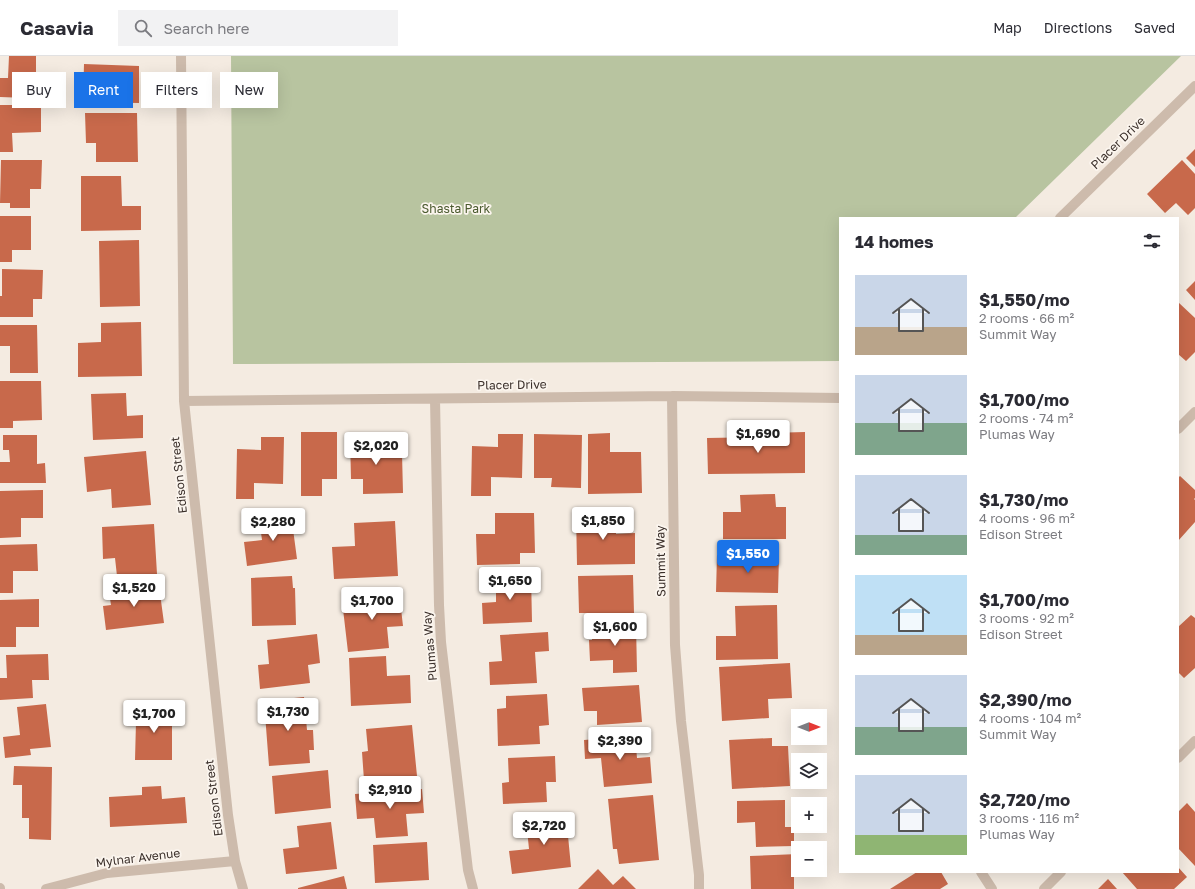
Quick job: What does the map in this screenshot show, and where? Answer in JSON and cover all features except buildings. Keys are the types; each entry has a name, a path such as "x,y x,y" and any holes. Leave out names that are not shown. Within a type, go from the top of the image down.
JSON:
{"street":[{"name":"Edison Street","path":"181,56 184,401 227,807 235,861 243,889"},
{"name":"Placer Drive","path":"1061,217 1195,86"},
{"name":"Placer Drive","path":"184,401 672,396 839,398"},
{"name":"Summit Way","path":"672,396 674,645 681,721 700,875 699,889"},
{"name":"Plumas Way","path":"435,399 441,642 468,870 473,889"},
{"path":"1179,428 1195,412"},
{"path":"1179,757 1195,741"},
{"name":"Mylnar Avenue","path":"46,889 107,872 235,861"},
{"path":"982,873 992,889"},
{"path":"1044,889 1060,873"}],"green space":[{"name":"Shasta Park","path":"231,56 1181,56 1016,217 839,217 839,361 233,364 231,108 278,108 278,72 231,72"}]}
